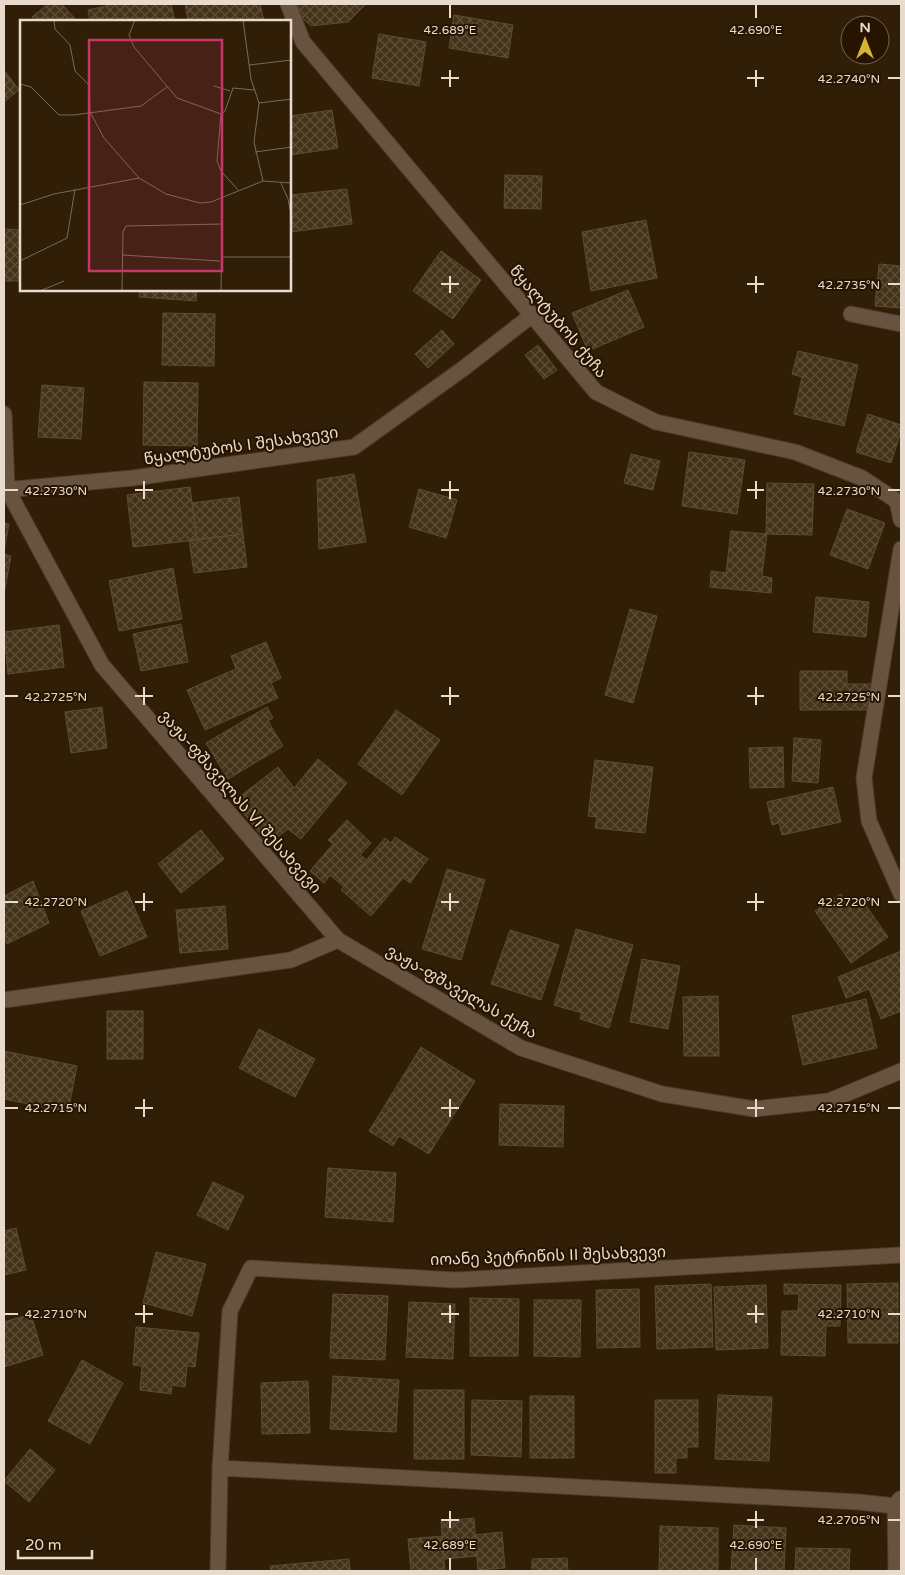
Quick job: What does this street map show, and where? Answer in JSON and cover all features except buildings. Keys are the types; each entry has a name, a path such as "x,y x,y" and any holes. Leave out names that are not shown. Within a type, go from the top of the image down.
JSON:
{"street":[{"name":"წყალტუბოს ქუჩა","path":"288,4 303,42 596,392 656,422 795,452 862,478 899,500 901,520"},
{"path":"851,314 901,324"},
{"name":"წყალტუბოს I შესახვევი","path":"5,489 133,478 354,447 464,368 531,316"},
{"name":"ვაჟა-ფშაველას VI შესახვევი","path":"4,414 5,489 102,665 338,940"},
{"path":"901,549 864,778 869,821 901,894"},
{"path":"4,1000 290,960 338,940"},
{"name":"ვაჟა-ფშაველას ქუჩა","path":"338,940 522,1048 662,1094 754,1109 829,1101 901,1070"},
{"name":"იოანე პეტრიწის II შესახვევი","path":"218,1571 220,1468 230,1311 251,1268 455,1280 901,1255"},
{"path":"220,1468 898,1502 896,1571"}]}
